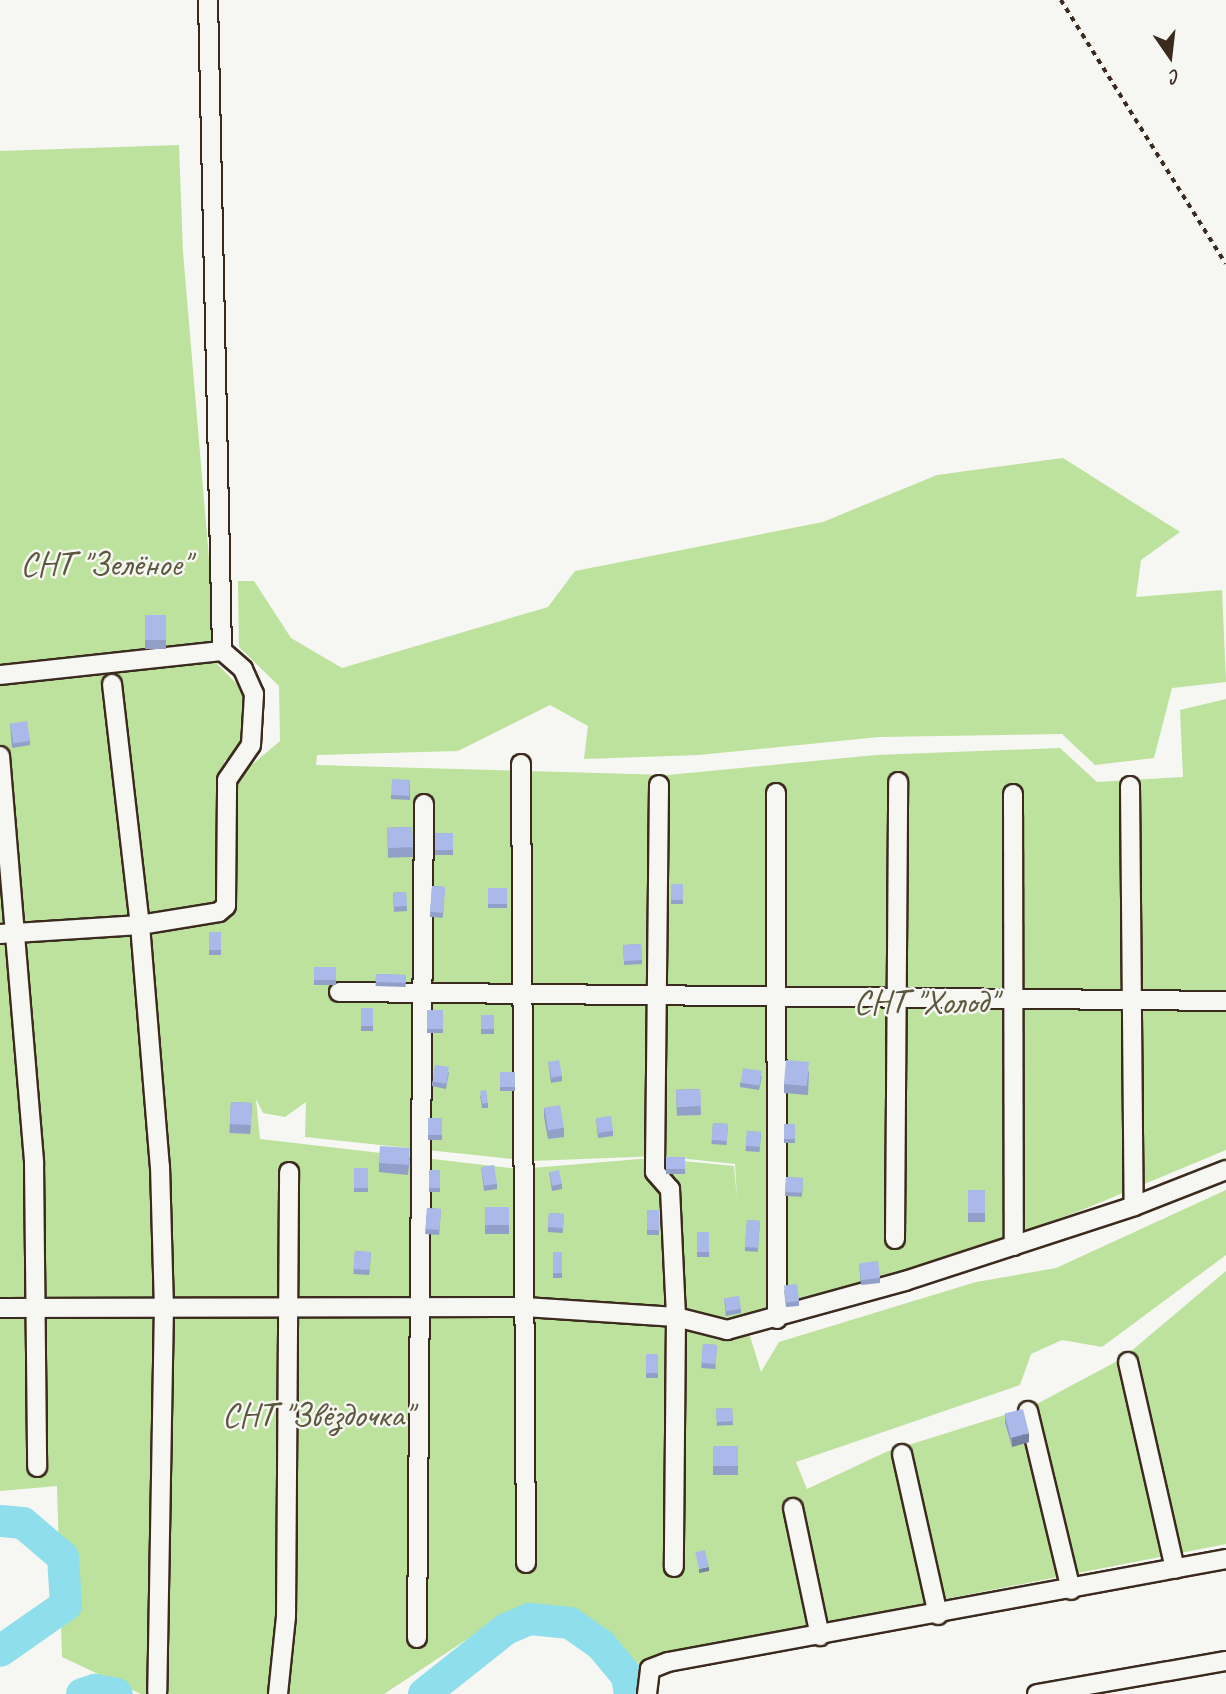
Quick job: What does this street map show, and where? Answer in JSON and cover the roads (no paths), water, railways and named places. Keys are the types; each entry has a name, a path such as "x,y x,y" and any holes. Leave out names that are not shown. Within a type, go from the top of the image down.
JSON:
{"street":[{"path":"208,0 222,651"},
{"path":"0,675 222,651 243,669 254,694 251,744 227,780 226,906 219,912 140,925 9,933"},
{"path":"112,684 140,925 159,1166 164,1305 157,1692"},
{"path":"0,756 9,933 34,1163 37,1467"},
{"path":"521,764 526,1563"},
{"path":"895,1238 894,999 898,782"},
{"path":"659,786 660,997 655,1172 670,1189 676,1317 674,1567"},
{"path":"1130,786 1129,1001 1134,1206"},
{"path":"776,793 777,1319"},
{"path":"1013,794 1014,1245"},
{"path":"417,1638 418,1307 425,993 424,804"},
{"path":"339,992 1012,1002 1226,1001"},
{"path":"0,1308 164,1305 288,1308 525,1307 676,1317 727,1330 777,1319 1014,1245 1134,1206 1226,1170"},
{"path":"278,1694 286,1617 289,1172"},
{"path":"1128,1362 1175,1569"},
{"path":"1028,1411 1071,1590"},
{"path":"902,1454 938,1615"},
{"path":"793,1508 820,1636"},
{"path":"647,1694 650,1670 668,1662 938,1615 1226,1559"},
{"path":"1037,1694 1226,1661"}],"waterway":[{"path":"0,1521 23,1523 63,1557 66,1605 0,1651"},
{"path":"424,1694 506,1629 530,1619 570,1623 601,1645 627,1676 630,1694"},
{"path":"82,1694 95,1690 117,1694"}],"park label":[{"name":"СНТ \"Зелёное\"","path":"105,564"},
{"name":"СНТ \"Холод\"","path":"925,1002"},
{"name":"СНТ \"Звёздочка\"","path":"317,1415"}]}
